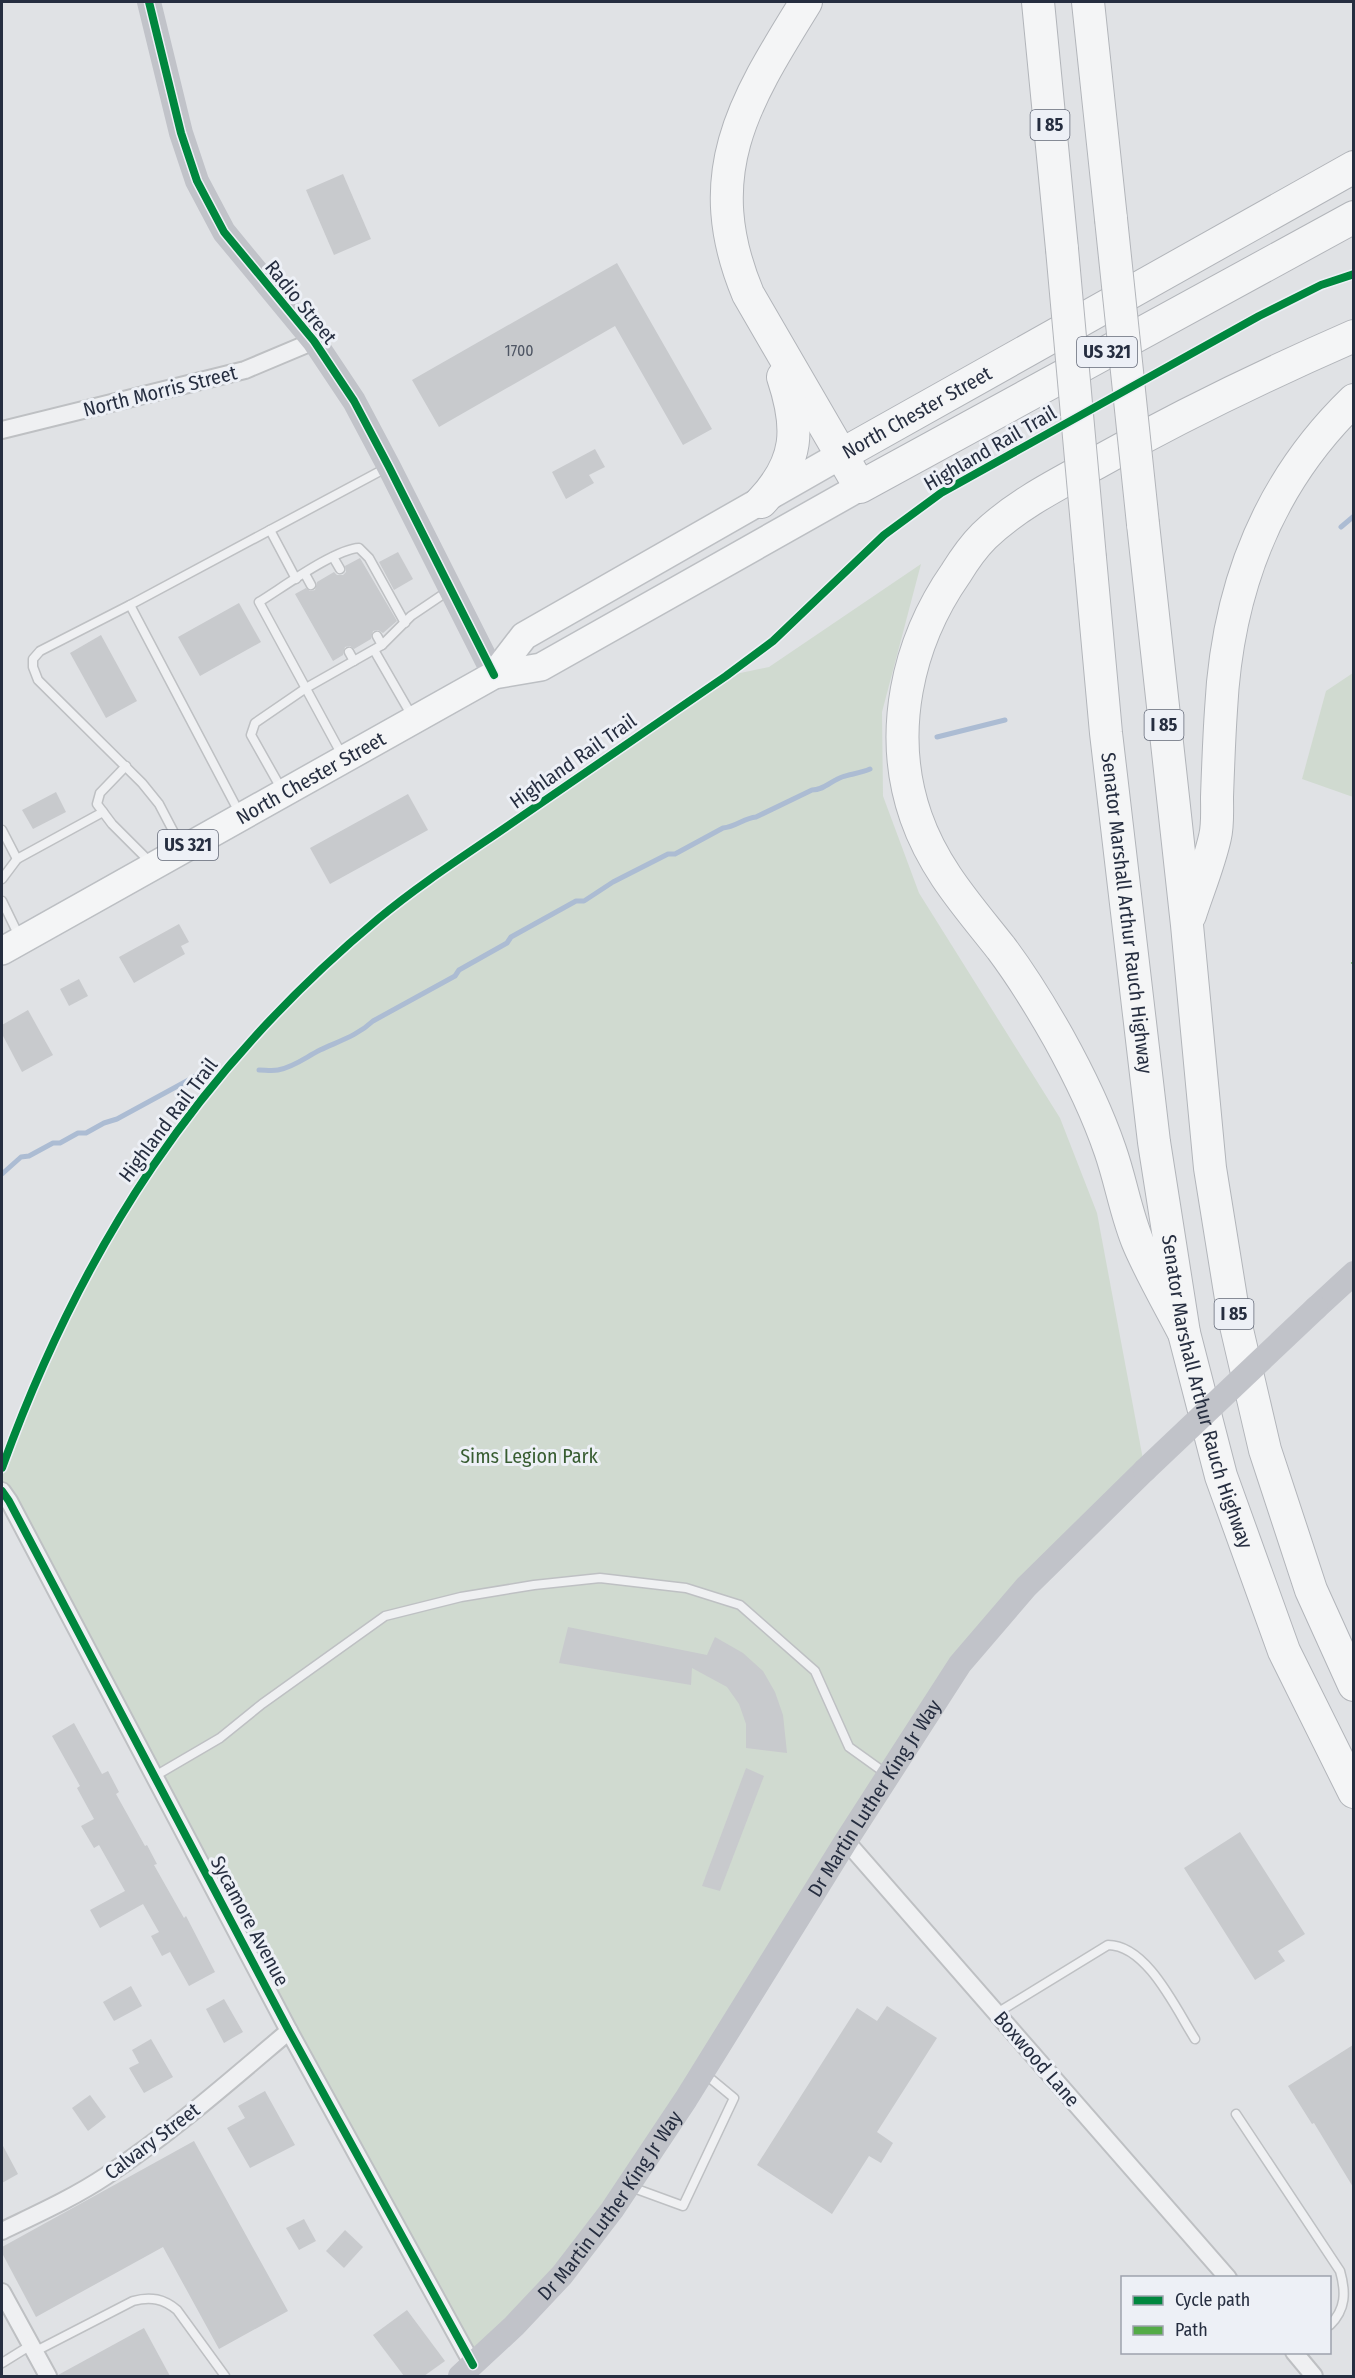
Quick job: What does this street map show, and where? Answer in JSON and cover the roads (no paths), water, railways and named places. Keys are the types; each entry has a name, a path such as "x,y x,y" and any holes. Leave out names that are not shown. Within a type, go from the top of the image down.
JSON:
{"highway":[{"path":"806,2 755,88 737,130 726,192 729,232 740,275 860,487"},
{"name":"Senator Marshall Arthur Rauch Highway","path":"1038,2 1106,733 1151,1119 1184,1333 1221,1476 1280,1640 1353,1792"},
{"name":"I 85","path":"1088,2 1095,52"},
{"path":"1095,52 1109,2"},
{"name":"Senator Marshall Arthur Rauch Highway","path":"1095,52 1187,925 1210,1168 1234,1317 1264,1450 1311,1590 1353,1685"},
{"name":"North Chester Street","path":"841,456 1353,166"},
{"path":"1217,292 1238,264 1256,248 1353,188"},
{"name":"North Chester Street","path":"860,487 1353,217"},
{"path":"761,314 793,409 795,429 792,450 785,471 775,487 761,502"},
{"path":"1184,1333 1138,1243 1110,1150 1085,1091 1059,1039 1002,950 952,888 923,837 915,814 904,765 906,691 913,658 936,603 981,539 1000,522 1038,495 1164,426 1274,371 1353,336"},
{"path":"1187,925 1216,836 1222,685 1231,621 1241,582 1260,532 1281,491 1317,439 1353,400"}],"main road":[{"name":"Radio Street","path":"149,2 181,133 197,181 224,232 314,341 354,401 494,675"},
{"name":"North Chester Street","path":"494,675 524,636 841,456"},
{"name":"North Chester Street","path":"11,945 494,675 541,667 860,487"},
{"name":"Dr Martin Luther King Jr Way","path":"466,2371 514,2326 562,2275 628,2186 703,2072 846,1841 960,1664 1026,1587 1145,1470 1353,1273"}],"street":[{"name":"North Morris Street","path":"2,430 245,370 314,341"},
{"name":"Sycamore Avenue","path":"2,1491 15,1511 155,1776 466,2371"},
{"name":"Boxwood Lane","path":"846,1841 1227,2276"},
{"name":"Calvary Street","path":"2,2231 65,2200 107,2175 188,2115 289,2031"},
{"path":"2,2292 48,2376"},
{"path":"1297,2354 1309,2374"}],"lane":[{"path":"182,848 159,804 126,766 38,680 33,667 33,659 40,651 389,467"},
{"path":"270,530 296,579"},
{"path":"344,758 259,602 333,557 350,549 359,549 369,558 405,623"},
{"path":"333,557 340,569"},
{"path":"305,574 311,585"},
{"path":"283,792 251,735 255,723 306,688 378,647 411,615 451,589"},
{"path":"130,605 241,816"},
{"path":"377,636 378,647 414,719"},
{"path":"349,652 354,661"},
{"path":"126,766 98,798 98,804 153,865"},
{"path":"2,879 17,859 103,812"},
{"path":"2,830 17,859"},
{"path":"2,900 11,945"},
{"path":"155,1776 220,1738 281,1690 385,1616 461,1597 534,1585 600,1578 686,1588 740,1605 815,1671 849,1747 888,1776"},
{"path":"996,2013 1108,1945 1119,1945 1137,1955 1159,1981 1196,2039"},
{"path":"628,2186 683,2206 734,2098 703,2072"},
{"path":"1236,2114 1340,2271 1345,2288 1344,2304 1331,2322"},
{"path":"2,2363 133,2301 145,2298 168,2302 177,2310 225,2376"}],"waterway":[{"path":"1341,527 1354,516"},
{"path":"937,737 1005,720"},
{"path":"259,1070 284,1069 354,1034 373,1021 455,976 459,970 507,943 511,937 576,901 584,901 613,882 668,854 675,854 723,828 756,817 842,777 870,769"},
{"path":"2,1174 21,1157 29,1156 53,1143 60,1143 78,1133 86,1133 117,1119 207,1070"}],"park label":[{"name":"Sims Legion Park","path":"529,1456"}]}
